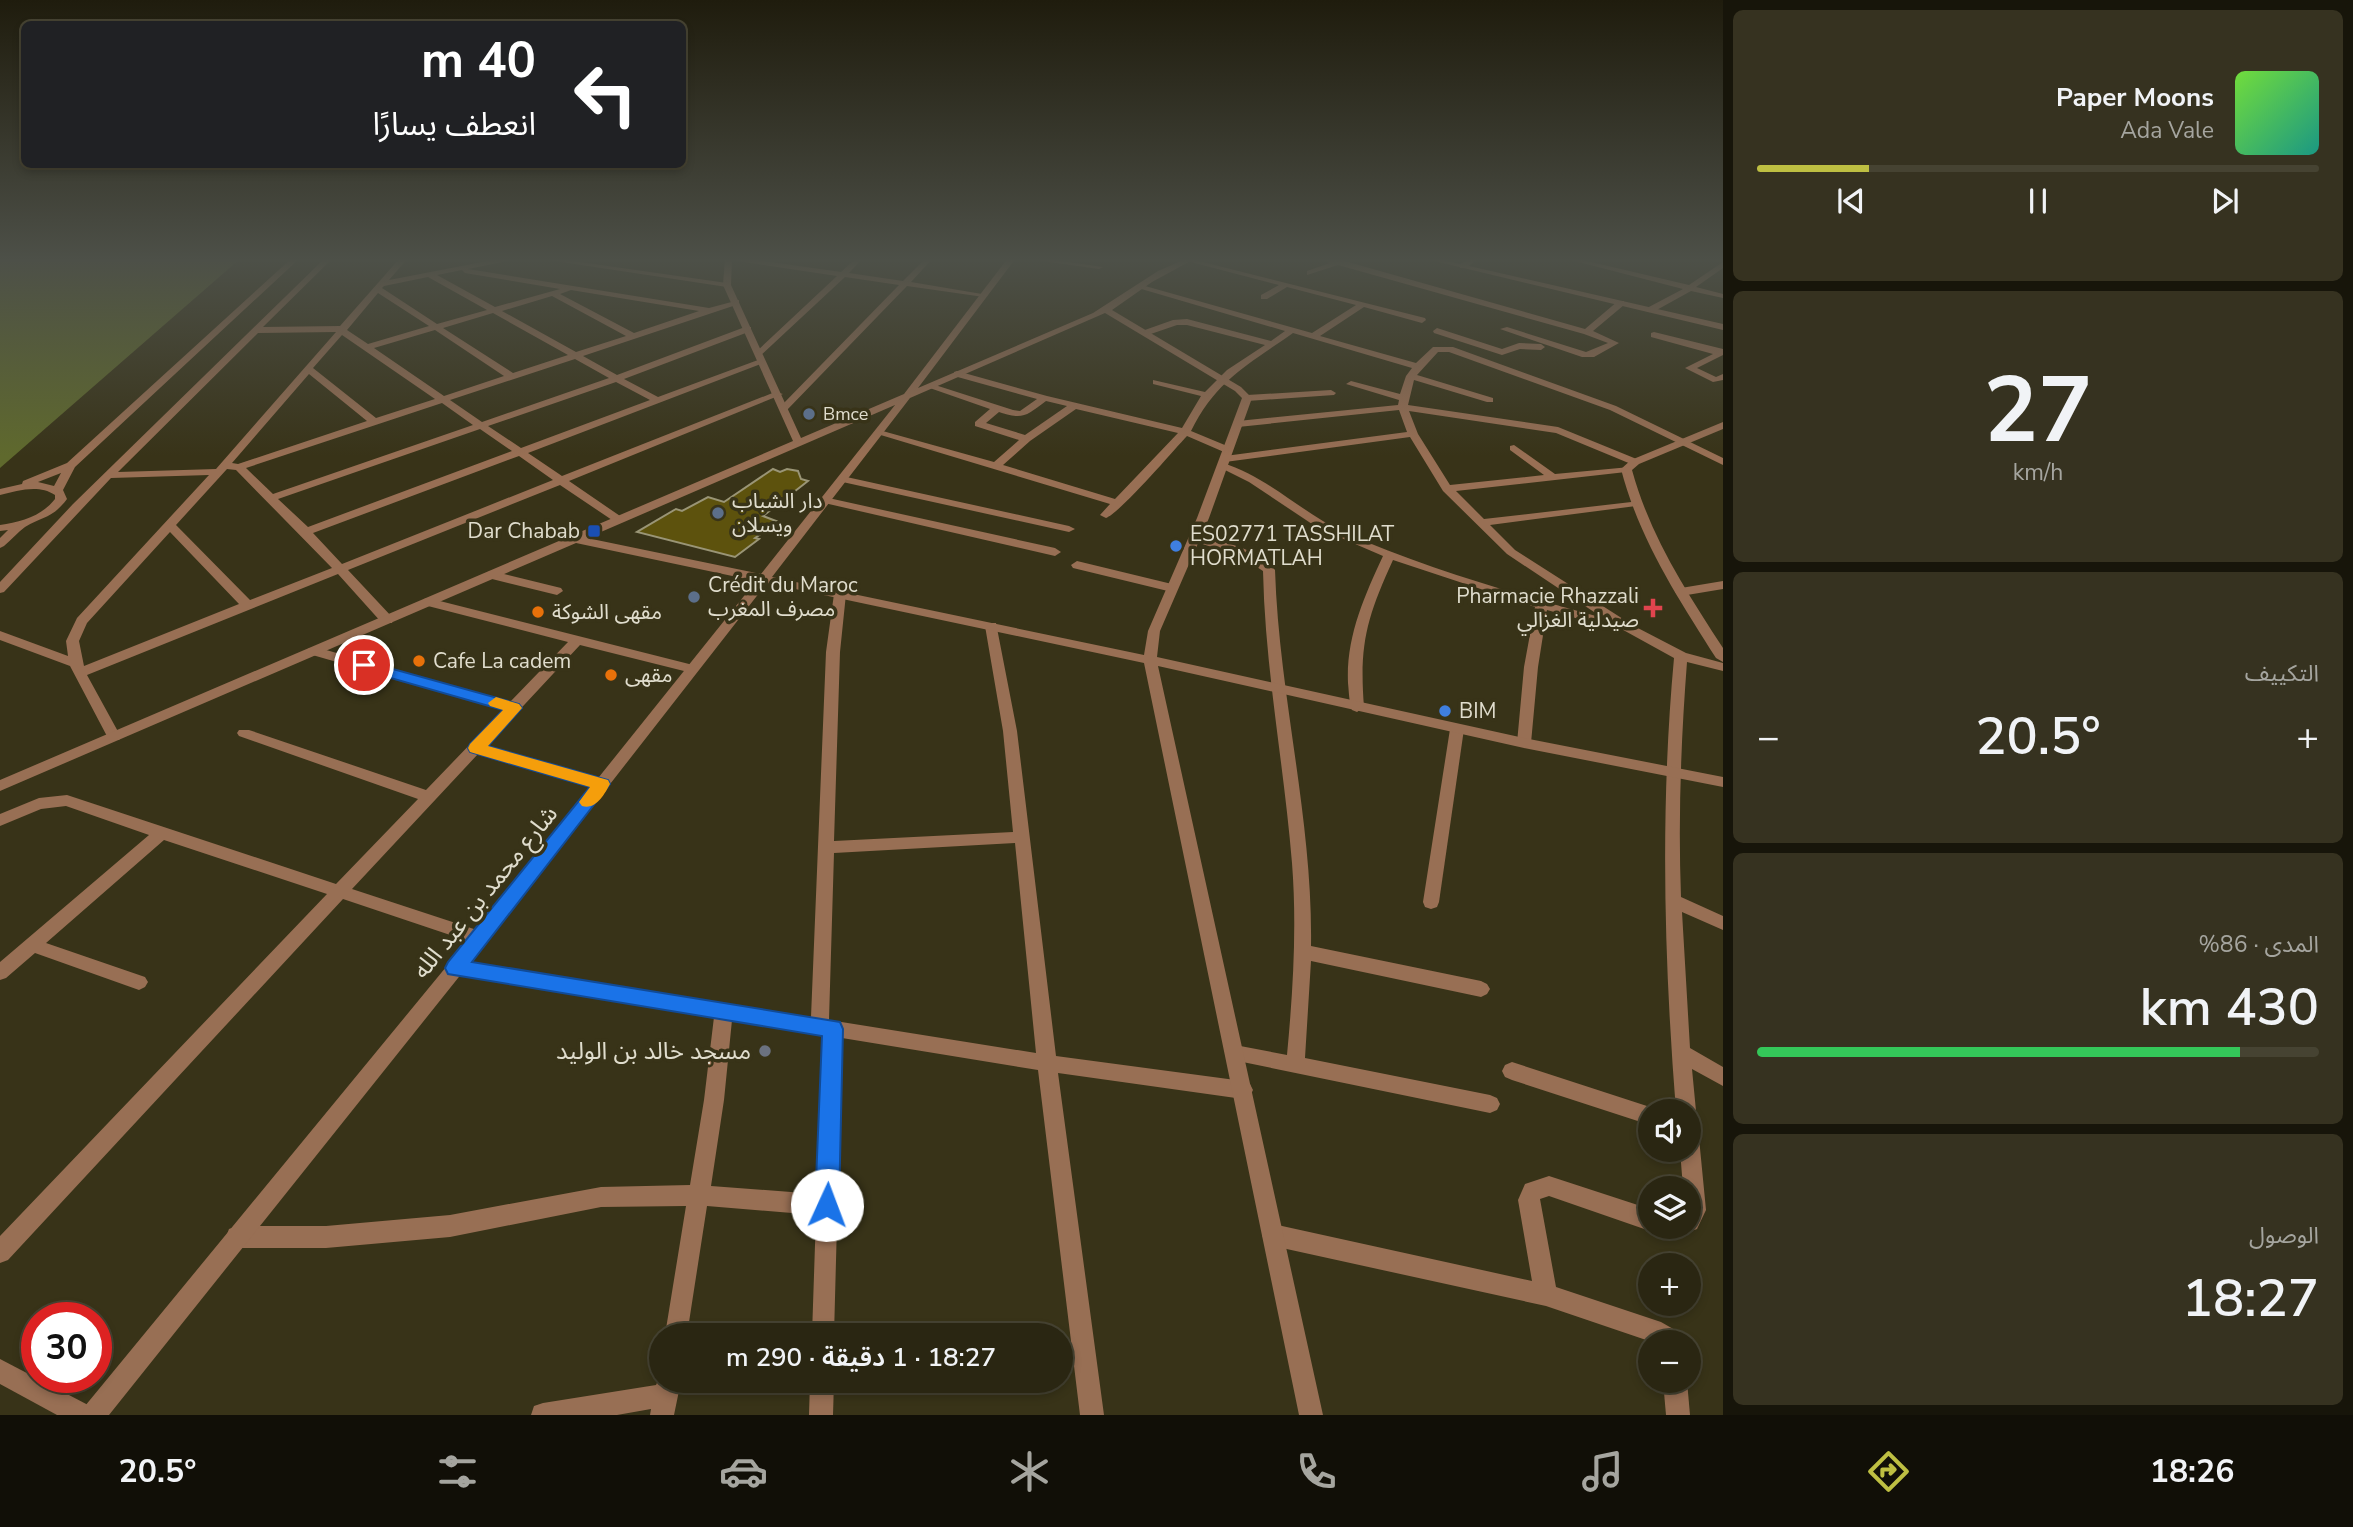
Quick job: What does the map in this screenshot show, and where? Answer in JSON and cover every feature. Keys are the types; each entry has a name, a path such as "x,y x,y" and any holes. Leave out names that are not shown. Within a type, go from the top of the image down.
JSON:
{"street":[{"path":"57,490 71,465 224,324"},
{"path":"0,589 108,475 262,324"},
{"path":"114,737 78,668 71,643 72,636 82,621 222,469 344,324"},
{"path":"428,324 510,376"},
{"path":"368,347 447,324"},
{"path":"521,324 620,377 658,401"},
{"path":"612,324 633,335"},
{"path":"108,475 239,467 667,324"},
{"path":"746,324 798,442"},
{"path":"306,532 658,401 760,358 794,324"},
{"path":"784,408 866,324"},
{"name":"شارع محمد بن عبد الله","path":"94,1415 480,938 962,324"},
{"path":"0,786 1073,324"},
{"path":"1130,324 1238,389 1247,398 1331,393"},
{"path":"1145,333 1170,324"},
{"path":"1196,324 1273,344"},
{"path":"1272,324 1413,371 1490,400"},
{"path":"1314,337 1334,324"},
{"path":"1437,331 1502,352 1519,346 1560,349 1591,355 1615,343 1559,324"},
{"path":"1587,332 1596,324"},
{"path":"256,330 340,329 619,520"},
{"path":"271,498 620,377 748,329"},
{"path":"1504,329 1560,349"},
{"path":"1106,515 1185,432 1192,416 1220,378 1292,330"},
{"path":"1654,335 1722,352"},
{"path":"1723,462 1613,408 1450,349 1436,349 1413,371 1403,402 1413,434 1447,489 1511,552 1629,629 1681,656 1723,667"},
{"path":"1721,380 1690,368 1722,352"},
{"path":"307,368 374,422"},
{"path":"957,374 1185,432 1315,522 1389,555 1629,629"},
{"path":"1156,382 1207,395"},
{"path":"1351,384 1403,402 1558,430 1630,466"},
{"path":"929,386 996,409 1022,414 1044,398"},
{"path":"0,635 78,668 248,606 778,394"},
{"path":"1247,398 1194,538 1154,631 1150,660 1311,1415"},
{"path":"1238,424 1403,402"},
{"path":"996,466 1027,439 1074,405"},
{"path":"996,409 979,424 1027,439"},
{"path":"1447,489 1630,466 1723,425"},
{"path":"879,433 1118,503"},
{"path":"1225,458 1413,434"},
{"path":"1514,448 1553,477"},
{"path":"16,488 71,465"},
{"path":"1630,466 1636,503 1681,592 1723,658"},
{"path":"239,467 306,532 387,620"},
{"path":"842,479 1069,529"},
{"path":"0,492 32,486 57,490"},
{"path":"0,528 39,518 56,507 61,499 57,490"},
{"path":"824,500 1055,552"},
{"path":"1482,523 1636,503"},
{"path":"0,544 23,524"},
{"path":"170,525 248,606"},
{"path":"1194,538 1247,554 1262,561 1269,570 1269,619 1276,687 1300,862 1304,952 1295,1065"},
{"path":"575,539 1276,687 1457,729 1723,782"},
{"path":"1357,707 1355,660 1359,633 1370,598 1389,555"},
{"path":"1077,565 1172,588"},
{"path":"492,575 557,591"},
{"path":"1681,592 1723,585"},
{"path":"823,1323 827,1205 825,848 833,652 841,594"},
{"path":"428,602 692,669"},
{"path":"1524,743 1531,667 1542,604"},
{"path":"991,626 1010,731 1047,1063 1092,1415"},
{"path":"0,1252 577,640"},
{"path":"314,651 514,708"},
{"path":"1681,656 1672,772 1673,901 1685,1099"},
{"path":"1431,902 1457,729"},
{"path":"244,733 430,797"},
{"path":"476,748 602,784"},
{"path":"0,820 40,804 67,800 480,938"},
{"path":"1,972 161,833"},
{"path":"825,848 1022,837"},
{"path":"1673,901 1723,923"},
{"path":"31,945 139,982"},
{"path":"1304,952 1481,989"},
{"path":"455,968 1047,1063 1243,1090"},
{"path":"679,1323 724,1012"},
{"path":"1235,1053 1490,1104"},
{"path":"1681,1054 1723,1077"},
{"path":"1512,1071 1638,1112"},
{"path":"1546,1295 1529,1200 1532,1191 1549,1186 1638,1216"},
{"path":"237,1237 326,1237 450,1226 601,1197 698,1195 827,1205"},
{"path":"1273,1236 1546,1295 1653,1330"},
{"path":"0,1371 81,1415"},
{"path":"821,1415 822,1393"},
{"path":"1676,1393 1678,1415"},
{"path":"543,1415 666,1397"}],"green space":[{"path":"0,324 165,324 0,468"}],"building":[{"name":"دار الشباب ويسلان","path":"773,469 780,472 787,469 798,471 801,479 808,481 763,516 776,521 760,530 765,531 755,538 759,539 735,557 637,532 676,509 682,511 708,497 724,502"}],"slow traffic":[{"path":"496,703 514,708 476,748 602,784 588,802"}],"place":[{"name":"Bmce","path":"809,414"},
{"name":"دار الشباب ويسلان","path":"718,513"},
{"name":"Dar Chabab","path":"594,531"},
{"name":"ES02771 TASSHILAT HORMATLAH","path":"1176,546"},
{"name":"Crédit du Maroc مصرف المغرب","path":"694,597"},
{"name":"Pharmacie Rhazzali صيدلية الغزالي","path":"1653,608"},
{"name":"مقهى الشوكة","path":"538,612"},
{"name":"Cafe La cadem","path":"419,661"},
{"name":"مقهى","path":"611,675"},
{"name":"BIM","path":"1445,711"},
{"name":"مسجد خالد بن الوليد","path":"765,1051"}],"route":[{"path":"364,665 514,708 476,748 602,784 455,968 833,1029 827,1205"}]}
